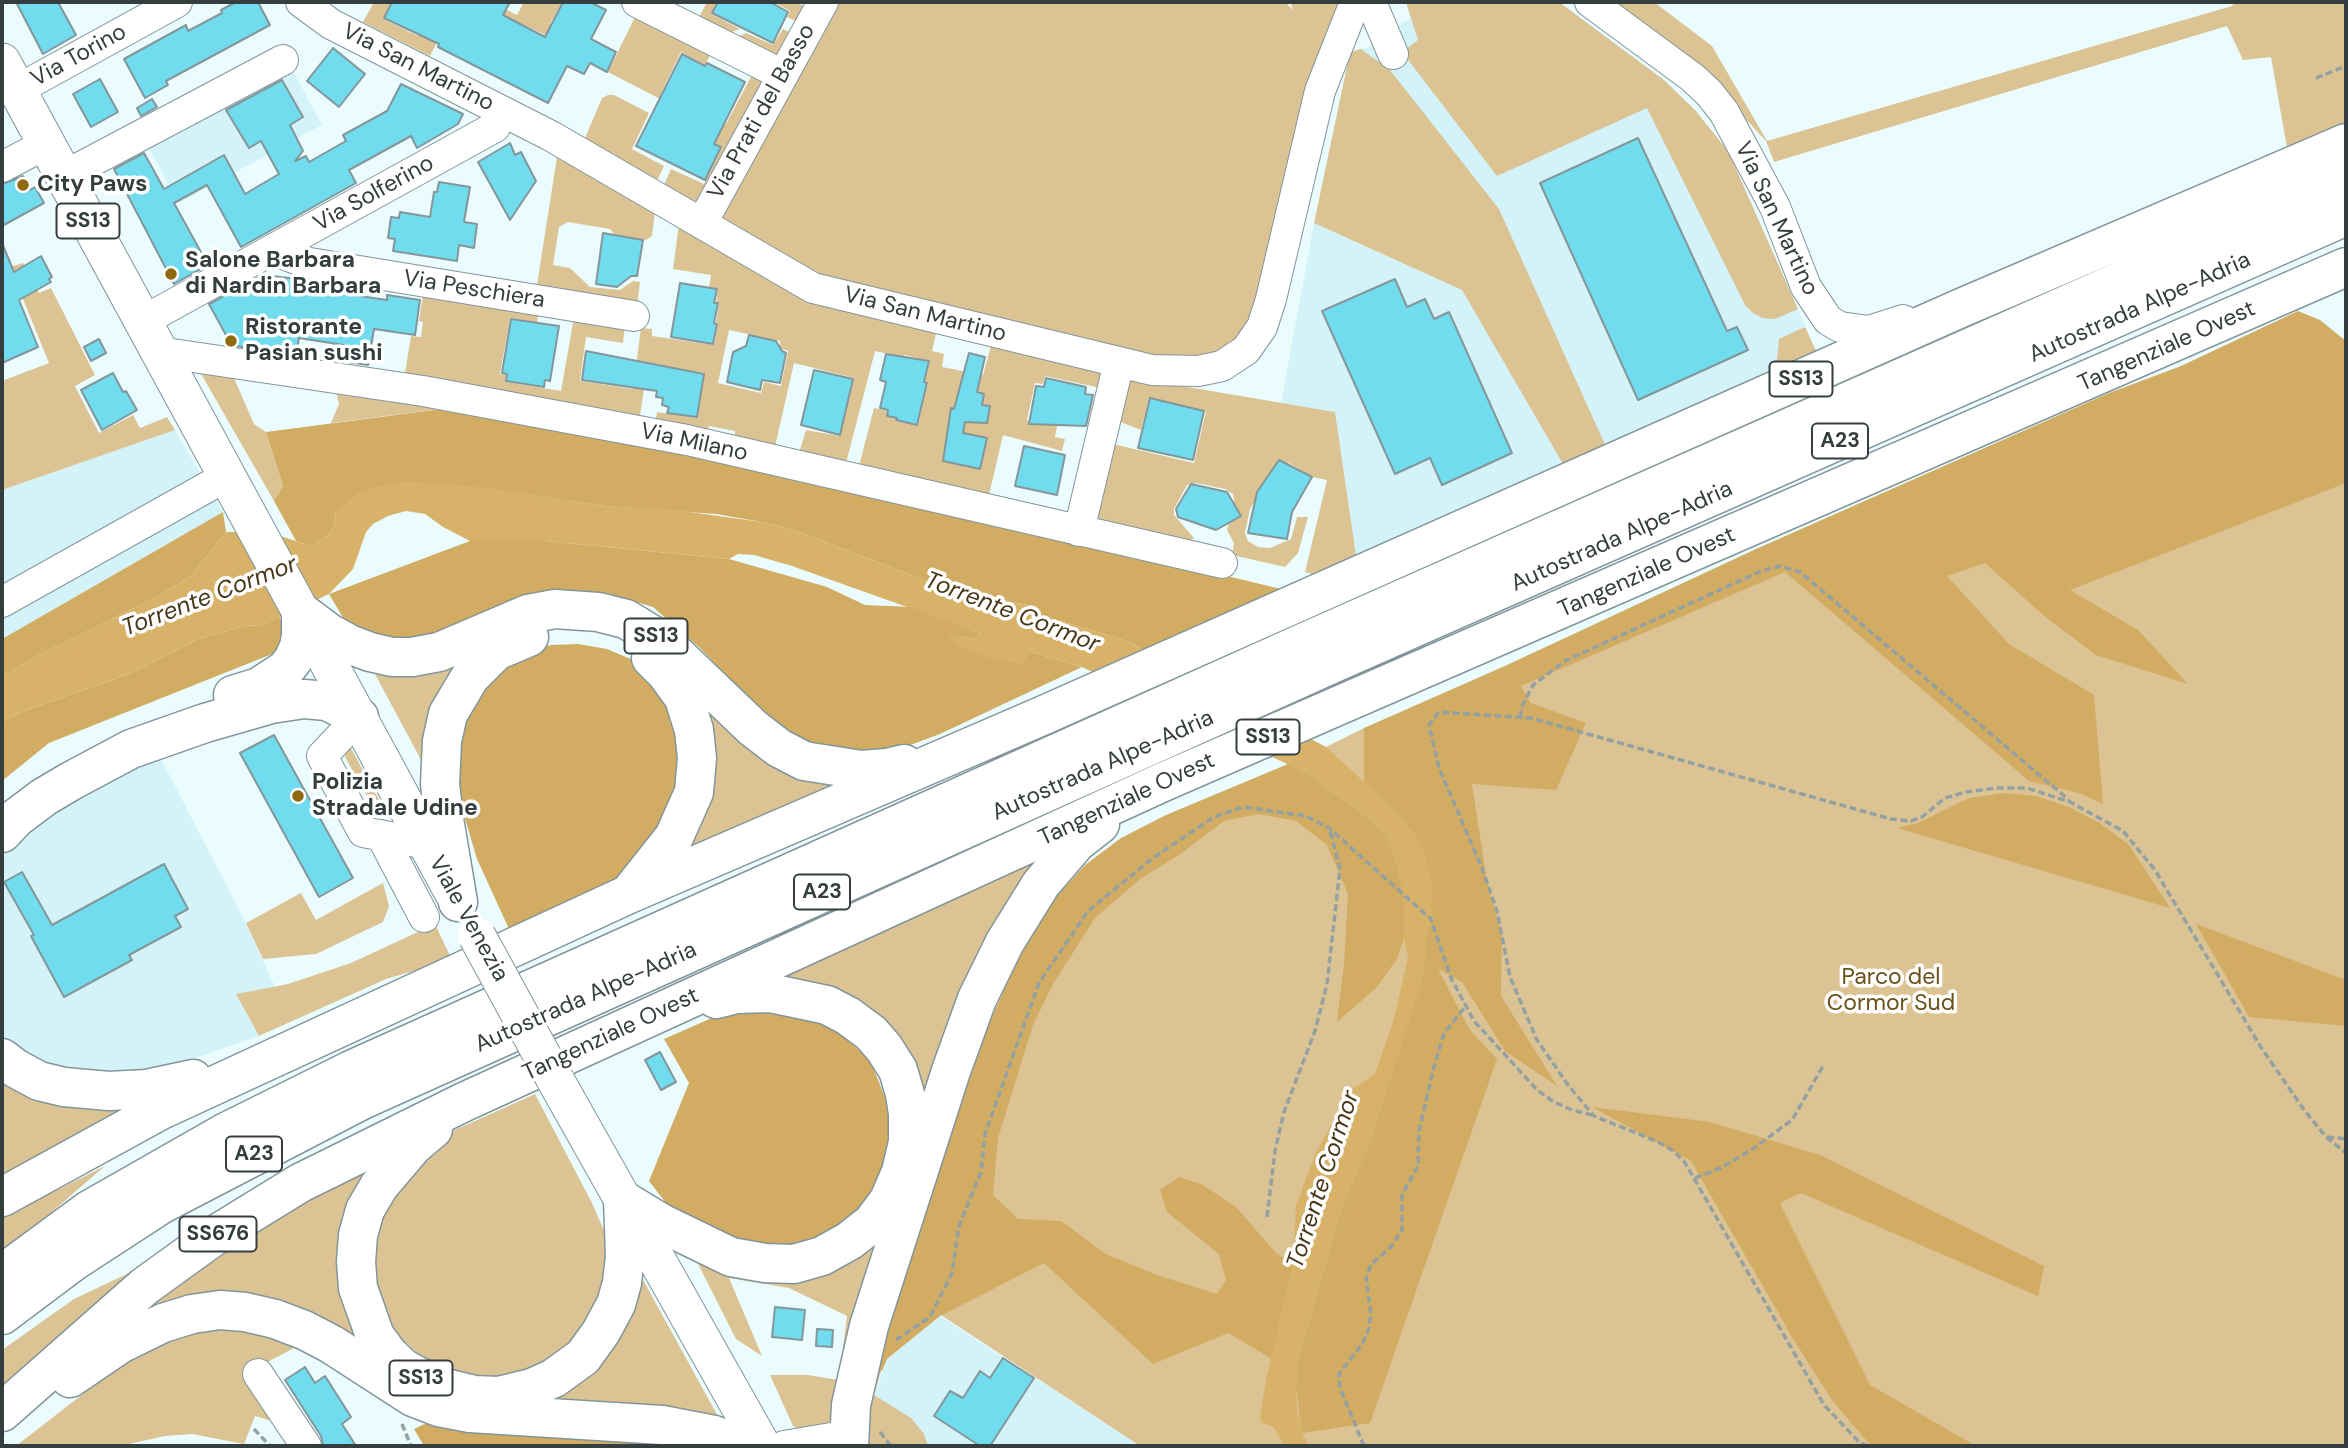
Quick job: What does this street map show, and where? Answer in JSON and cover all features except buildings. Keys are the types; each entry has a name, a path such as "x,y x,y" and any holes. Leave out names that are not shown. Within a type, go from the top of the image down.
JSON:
{"highway":[{"name":"SS13","path":"292,1048 629,894 1044,715 1961,308 2346,143"},
{"name":"Autostrada Alpe-Adria","path":"2,1274 89,1210 226,1132 351,1070 1080,742 2346,181"},
{"name":"Autostrada Alpe-Adria","path":"2,1315 74,1261 160,1205 362,1100 1332,664 2346,216"},
{"name":"Tangenziale Ovest","path":"2,1412 145,1286 217,1234 300,1183 464,1102 1163,782 2346,267"},
{"name":"SS13","path":"300,610 329,633 349,644 381,654 412,657 439,652 528,614 555,609 598,612 626,619 662,640 753,728 779,748 804,761 861,769 887,768 986,740"},
{"path":"2,807 33,780 116,736 259,687 274,678 285,670 299,648 300,610"},
{"path":"458,902 440,784 442,741 448,714 470,677 496,651 536,634 568,629 609,634 640,647 666,673 684,698 694,730 697,758 694,792 686,814 674,837 629,894"},
{"path":"2,833 16,818 44,797 95,768 131,749 205,723 271,704 304,699 327,701 359,717"},
{"path":"857,1435 851,1405 869,1326 951,1071 977,999 1004,943 1041,884 1077,842 1163,782"},
{"path":"624,1200 661,1223 731,1257 765,1263 794,1264 821,1256 872,1223 893,1191 908,1142 908,1114 898,1070 871,1033 827,1005 770,993 736,994 629,1026"},
{"path":"2,1058 39,1080 64,1087 108,1091 146,1089 178,1083 292,1048"},
{"path":"2,1196 159,1111 292,1048"},
{"name":"SS13","path":"464,1102 413,1146 379,1186 365,1210 358,1235 358,1288 375,1336 388,1354 419,1377 445,1388 474,1395 499,1396 531,1388 554,1378 583,1357 616,1304 622,1283 625,1256 624,1200"},
{"path":"2,1424 120,1344 163,1322 220,1310 275,1319 304,1330 331,1344 413,1397 439,1407 470,1413 662,1425 689,1438 714,1435 744,1446"}],"main road":[{"name":"SS13","path":"9,76 151,336"},
{"name":"Viale Venezia","path":"151,336 556,1081 762,1446"}],"street":[{"name":"Via Torino","path":"9,76 177,2"},
{"name":"Via San Martino","path":"301,2 331,24 539,130 813,288 1152,370 1198,370 1222,366 1246,350 1262,327 1272,299 1321,91 1352,10 1359,2"},
{"path":"637,2 783,75"},
{"name":"Via Prati del Basso","path":"702,223 823,2"},
{"path":"1371,2 1393,54"},
{"name":"Via San Martino","path":"1590,2 1693,78 1724,112 1776,207 1806,287 1828,320 1840,327 1869,331 1907,318 1961,308"},
{"path":"64,176 284,60"},
{"name":"Via Solferino","path":"151,336 273,250 495,127"},
{"path":"2,167 46,144"},
{"name":"Via Peschiera","path":"273,250 304,262 635,316"},
{"path":"2219,324 2259,316 2346,278"},
{"name":"Via Milano","path":"151,336 423,391 687,440 1222,563"},
{"path":"1079,531 1119,362"},
{"path":"2,602 235,491"},
{"path":"359,717 322,755 363,832 427,844"},
{"path":"381,835 424,917"},
{"path":"258,1374 306,1446"},
{"path":"785,1446 857,1435"}],"path":[{"path":"2316,78 2346,66"},
{"path":"1520,717 1522,706 1533,685 1565,661 1761,571 1780,566 1800,572 2070,802"},
{"path":"1594,1116 1567,1085 1537,1040 1510,977 1497,911 1462,819 1439,768 1429,724 1439,712 1520,717 1891,819 1911,821 1922,817 1945,798 1996,788 2027,788 2070,802 2123,831 2155,870 2262,1049 2305,1111 2326,1137 2346,1153"},
{"path":"893,1342 930,1317 951,1273 959,1226 981,1172 985,1134 1040,982 1088,911 1153,858 1214,817 1244,807 1265,809 1306,816 1329,828 1431,919 1451,978 1474,1021 1537,1090 1563,1106 1632,1130 1672,1150 1684,1161 1824,1405 1858,1444 1868,1446"},
{"path":"1267,1217 1273,1164 1284,1112 1315,1031 1327,984 1340,869 1329,828"},
{"path":"1364,1446 1340,1388 1339,1374 1362,1344 1368,1331 1371,1315 1366,1279 1371,1265 1391,1247 1402,1230 1402,1195 1418,1166 1419,1130 1434,1067 1444,1034 1466,1006"},
{"path":"1695,1178 1732,1161 1792,1120 1823,1066"},
{"path":"2326,1137 2346,1139"},
{"path":"402,1424 411,1446"},
{"path":"254,1429 270,1446"},
{"path":"857,1435 891,1446"}],"shaded area":[{"path":"1406,2 1559,2 1664,80 1695,110 1728,151 1817,353 1357,562 1335,412 1281,403 1314,223 1462,290 1475,310 1350,52 1369,47 1410,18"},
{"path":"284,54 322,125 179,203 140,133"},
{"path":"2298,311 2320,320 2346,341 2346,483 2070,590 2138,630 2188,684 2096,655 2043,615 1985,563 1947,576 2009,644 2094,695 2103,804 2079,793 2029,781 1785,572 1521,686 1531,703 1586,723 1556,790 1472,784 1487,882 1502,935 1501,996 1557,1086 1505,1051 1462,982 1438,969 1470,1030 1497,1059 1370,1423 1302,1433 1296,1387 1298,1360 1342,1208 1371,1139 1424,971 1425,942 1431,919 1402,817 1364,783 1364,728 1756,549 2109,393 2181,366"},
{"path":"465,406 718,453 1285,590 1146,651 1127,641 1040,615 1038,607 971,594 932,583 794,530 716,514 605,506 533,495 336,512 333,528 328,536 311,546 296,541 274,501 283,486 266,432"},
{"path":"175,430 223,512 2,639 2,490"},
{"path":"223,512 226,532 191,576 162,594 39,655 2,677 2,639"},
{"path":"470,541 545,541 729,559 827,587 865,605 912,607 980,633 974,639 950,634 1031,652 1082,667 940,734 902,748 867,753 801,741 775,725 700,648 653,607 607,593 573,590 532,595 417,641 387,637 345,621 329,594"},
{"path":"279,617 290,637 277,652 49,743 2,781 2,722 22,712 134,672 196,640 244,626 263,625"},
{"path":"578,644 607,649 633,660 671,704 679,740 676,784 662,821 641,854 612,882 509,929 477,859 454,773 467,706 523,652 551,645"},
{"path":"158,753 246,923 275,987 236,994 259,1036 169,1067 120,1078 45,1070 2,1043 2,853 12,838 34,818"},
{"path":"1288,764 1304,772 1368,818 1386,837 1394,854 1404,895 1404,938 1397,959 1376,988 1337,1022 1348,894 1327,845 1296,821 1259,814 1224,821 1179,855 1140,879 1095,918 1053,984 1033,1025 998,1138 993,1195 1018,1219 1061,1221 1106,1254 1157,1275 1217,1294 1226,1280 1219,1254 1167,1212 1160,1190 1179,1177 1203,1185 1236,1207 1277,1254 1293,1262 1272,1359 1228,1333 1153,1364 1044,1263 940,1316 887,1359 882,1371 871,1366 984,1033 1030,935 1057,896 1085,865 1121,838 1166,815"},
{"path":"2006,793 2036,796 2069,807 2101,824 2129,845 2170,908 1897,828 1918,823 1969,798"},
{"path":"2196,924 2346,980 2346,1026 2249,1017"},
{"path":"777,1008 823,1024 845,1038 870,1060 891,1112 892,1138 886,1166 860,1214 813,1245 742,1245 669,1207 649,1181 689,1083 664,1039 723,1013"},
{"path":"1592,1107 1710,1122 1820,1155 2044,1266 2038,1296 1801,1193 1780,1203 1870,1385 1976,1446 1871,1446 1832,1400 1792,1337 1691,1161"},
{"path":"940,1316 1140,1446 928,1446 924,1434 874,1395 887,1359"},
{"path":"437,1418 673,1437 668,1446 424,1446 414,1429"}],"green space":[{"path":"374,2 391,2 383,19 418,36 435,2 458,2 430,56 363,22"},
{"path":"466,2 491,2 517,15 524,2 562,2 550,24 574,36 570,47 512,19 509,23"},
{"path":"707,2 717,2 711,14 740,29 724,35 697,21"},
{"path":"773,2 795,2 810,9 802,24 787,17 790,11"},
{"path":"836,2 1285,2 1293,10 1290,2 1339,2 1341,7 1323,42 1272,267 1246,329 1228,347 1203,359 1171,360 820,278 716,219"},
{"path":"1406,2 1559,2 1664,80 1695,110 1728,151 1798,309 1775,319 1762,318 1745,305 1647,108 1497,176 1402,52 1418,40"},
{"path":"1611,2 1654,2 1712,46 1767,141 2232,6 2235,2 2346,2 2346,122 2287,148 2271,57 2243,60 2227,26 1774,162 1766,141 1692,61"},
{"path":"636,15 712,52 705,65 681,52 661,93 726,124 753,73 770,81 702,207 664,185 671,169 704,184 722,147 686,128 691,115 608,72"},
{"path":"783,29 796,35 785,54 773,59 733,39 746,33 773,45"},
{"path":"1361,49 1390,70 1499,209 1606,447 1563,464 1462,290 1314,223 1350,52"},
{"path":"614,95 649,113 632,149 664,166 657,181 585,138 602,98"},
{"path":"557,157 655,211 652,236 646,240 614,234 610,229 568,222 559,227 553,265 570,268 590,287 620,290 633,281 640,282 637,307 536,291"},
{"path":"679,224 937,329 932,351 944,354 942,367 983,375 992,342 1104,371 1101,388 1045,376 1043,384 1035,383 1027,420 1057,426 1055,437 1065,439 1062,451 1003,435 988,499 859,466 874,408 887,411 886,416 895,421 918,425 930,361 904,355 903,357 875,351 845,467 798,456 806,430 840,436 854,378 794,363 774,451 735,442 735,431 709,426 707,435 696,427 656,419 657,412 698,418 704,373 648,363 639,422 404,379 411,336 421,337 423,322 419,321 423,294 539,312 537,322 510,318 500,374 506,375 505,382 561,391 574,317 625,325 623,343 586,337 580,381 633,389 641,328 652,329 652,336 714,345 719,303 716,302 718,289 709,287 711,275 673,269","holes":["729,330 780,341 780,348 788,351 781,386 764,382 761,393 718,383"]},
{"path":"23,263 39,293 51,288 95,375 75,386 99,433 133,415 140,428 167,417 175,430 2,490 2,381 49,363 10,267"},
{"path":"1805,327 1817,353 1775,379 1779,339"},
{"name":"Parco del Cormor Sud","path":"2346,346 2346,1446 1140,1446 941,1315 885,1358 874,1395 911,1418 924,1434 928,1446 862,1446 865,1396 1031,937 1326,747 1364,728"},
{"path":"230,369 254,424 266,432 283,486 274,501 200,372"},
{"path":"1129,377 1335,412 1357,562 1308,584 1312,574 1305,572 1327,480 1312,477 1289,463 1275,467 1250,509 1245,533 1248,541 1258,547 1270,548 1291,539 1297,517 1308,517 1298,553 1285,567 1232,555 1234,543 1227,530 1234,500 1233,494 1225,489 1196,483 1187,485 1174,509 1174,515 1194,538 1182,544 1094,524 1113,444 1194,463 1206,411 1149,398 1141,430 1118,421"},
{"path":"334,383 465,406 331,423 339,404"},
{"path":"485,649 434,784 369,663"},
{"path":"695,692 849,782 696,849 685,841"},
{"path":"347,741 388,816 374,809 345,757"},
{"path":"1044,855 924,1116 913,1071 894,1030 851,1000 773,981"},
{"path":"383,883 389,906 383,922 316,954 263,959 246,923 301,893 316,920"},
{"path":"435,924 452,960 386,979 259,1036 236,994 288,984 351,963"},
{"path":"2,1076 97,1109 131,1111 2,1185"},
{"path":"535,1094 605,1233 607,1261 602,1298 568,1351 512,1380 453,1374 424,1359 403,1340 386,1316 374,1280 373,1243 382,1207 423,1152 455,1130"},
{"path":"394,1147 360,1194 391,1371 290,1311 97,1343 195,1267"},
{"path":"105,1166 39,1223 2,1252 2,1218"},
{"path":"188,1240 2,1391 2,1350 74,1299 129,1273"},
{"path":"885,1240 838,1424 798,1429 793,1426 770,1375 808,1375 839,1380 847,1316 789,1288 729,1278 762,1356 736,1339 691,1250 832,1271 854,1262"},
{"path":"637,1269 720,1420 541,1398"},
{"path":"237,1326 307,1341 249,1372 285,1425 255,1416 244,1444 192,1434 165,1436 120,1446 16,1446 115,1369 173,1341 204,1330"}],"water":[{"name":"Torrente Cormor","path":"405,482 498,489 605,506 675,510 762,522 794,530 932,583 971,594 1038,607 1040,615 1127,641 1326,747 1402,817 1422,844 1432,879 1431,919 1425,942 1424,971 1371,1139 1342,1208 1298,1360 1297,1407 1302,1433 1309,1446 1284,1446 1274,1427 1262,1423 1260,1418 1293,1262 1296,1206 1315,1154 1350,1091 1375,1074 1394,1019 1408,958 1404,938 1404,895 1394,854 1386,837 1368,818 1304,772 1082,667 1031,652 1022,664 995,660 962,647 952,640 949,634 974,639 980,633 792,566 754,555 738,554 729,559 545,541 470,541 425,514 406,511 373,524 366,532 353,569 329,594 263,625 244,626 196,640 134,672 22,712 2,722 2,677 39,655 162,594 191,576 226,532 268,532 311,546 328,536 333,528 336,512 358,493 374,487"}],"place":[{"name":"City Paws","path":"23,185"},
{"name":"Salone Barbara di Nardin Barbara","path":"171,274"},
{"name":"Ristorante Pasian sushi","path":"231,341"},
{"name":"Polizia Stradale Udine","path":"298,796"}]}
